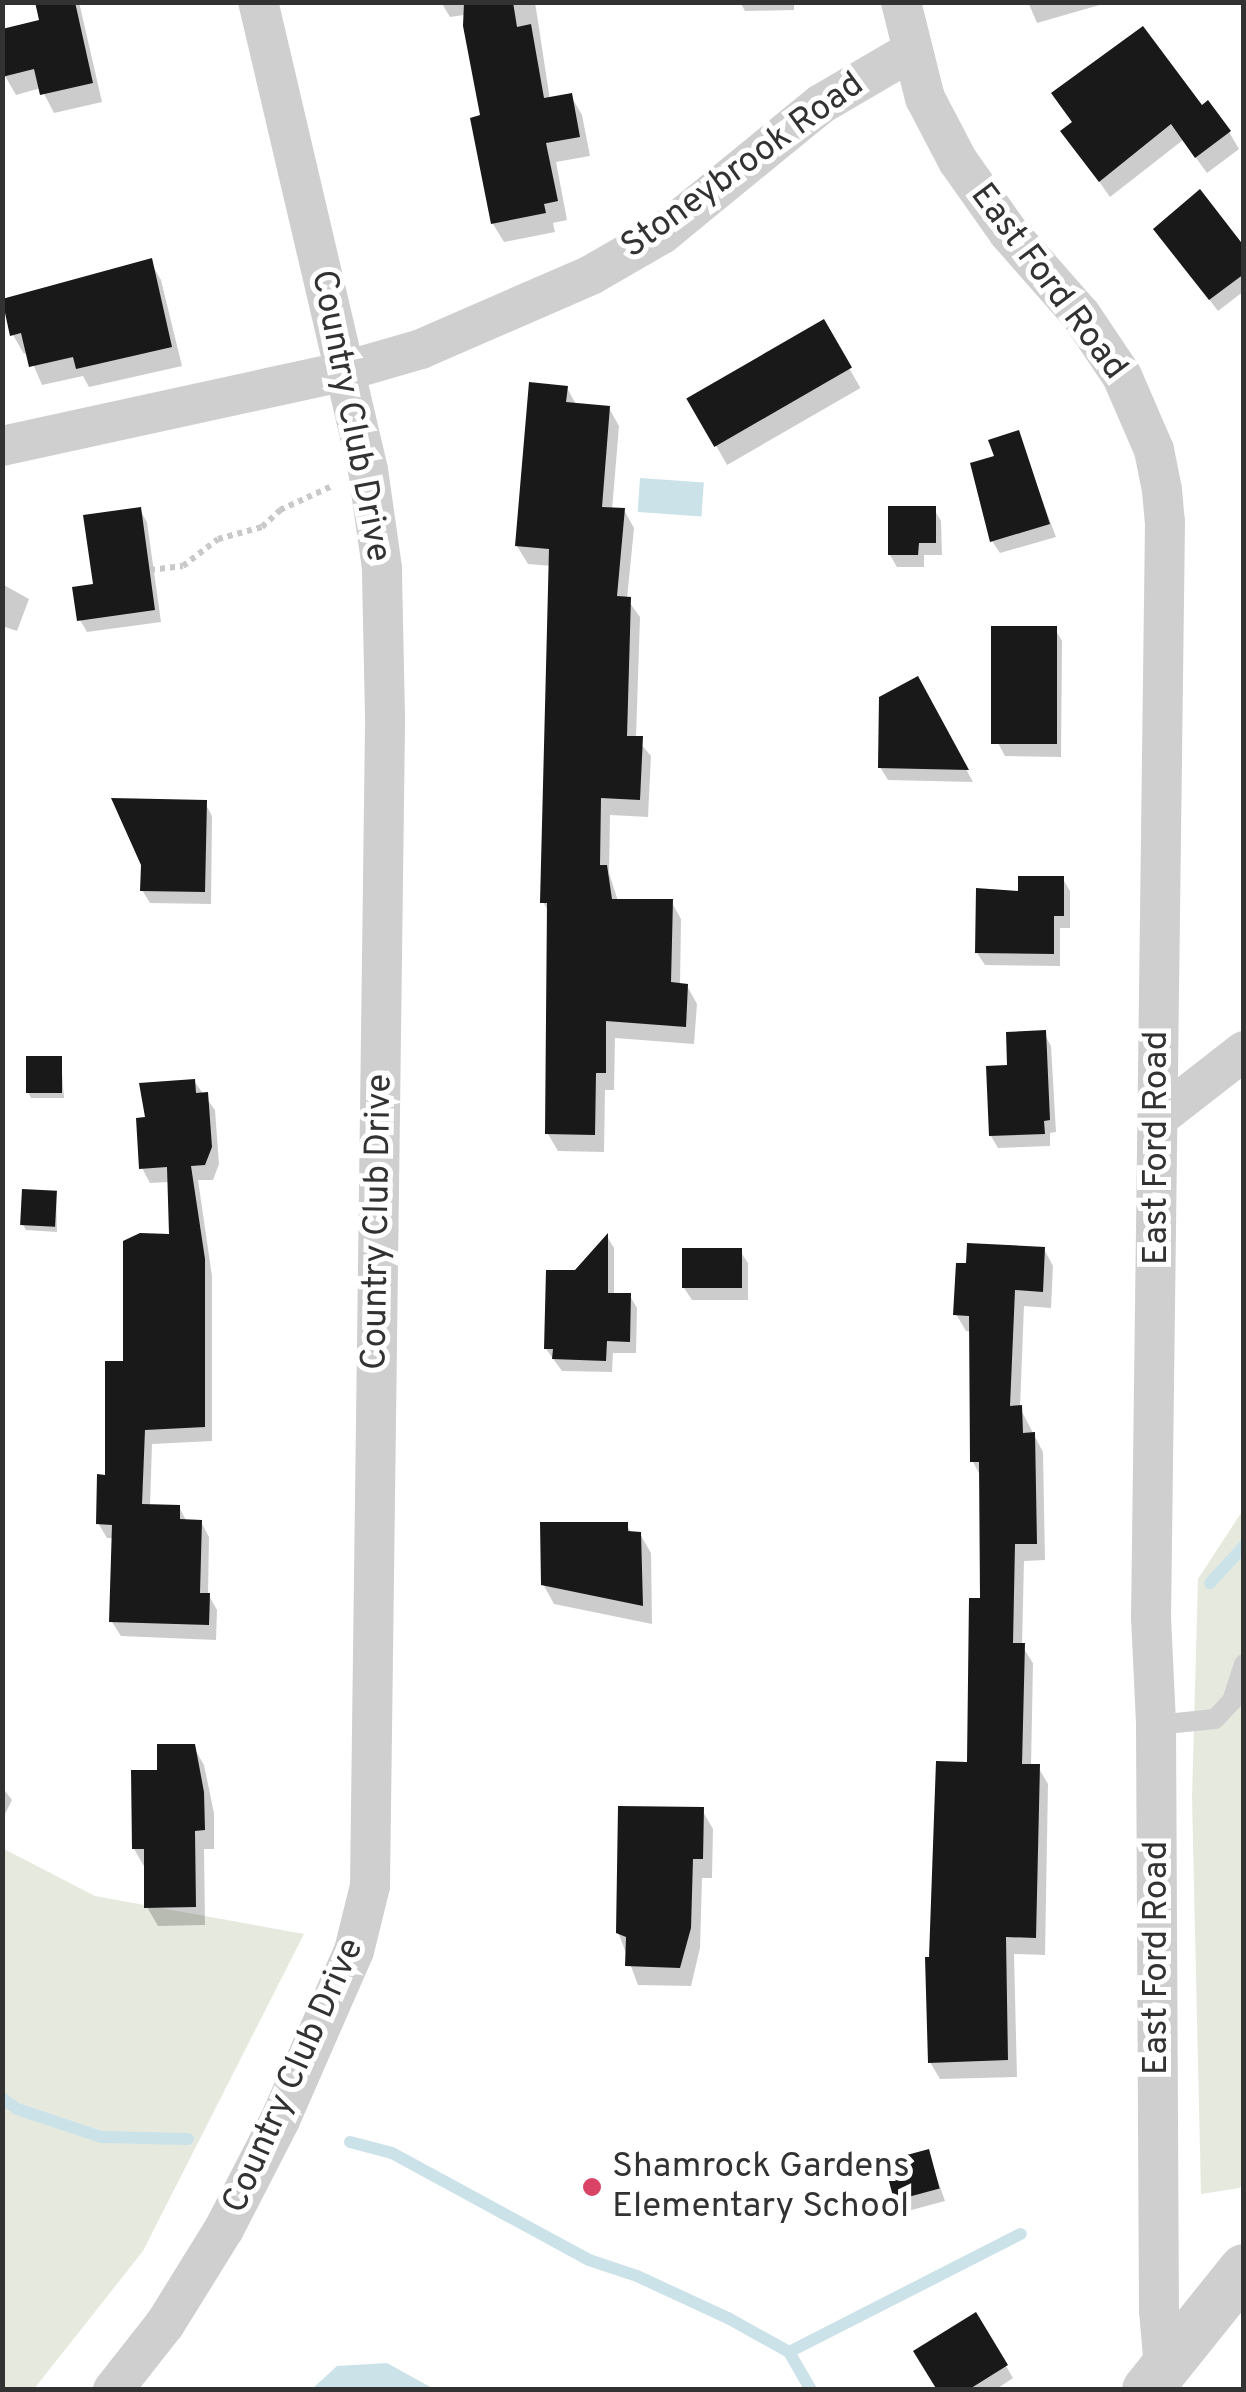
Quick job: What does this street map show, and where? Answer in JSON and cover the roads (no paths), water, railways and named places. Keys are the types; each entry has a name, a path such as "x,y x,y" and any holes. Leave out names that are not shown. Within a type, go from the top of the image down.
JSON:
{"street":[{"name":"Country Club Drive","path":"113,2390 164,2324 240,2198 354,1952 370,1886 386,666 382,568 370,479 258,2"},
{"name":"East Ford Road","path":"901,2 910,52 926,98 958,162 1008,232 1091,330 1122,376 1154,450 1166,522 1151,1617 1156,1726 1159,2310 1156,2379"},
{"name":"Stoneybrook Road","path":"2,446 346,372 421,349 598,271 709,200 821,104 910,52"},
{"path":"1158,1118 1244,1050"},
{"path":"1156,2379 1244,2270"}],"lane":[{"path":"1156,1726 1214,1719 1232,1701 1244,1664"}],"water":[{"path":"640,478 704,482 701,516 638,512"},
{"path":"387,2363 434,2389 312,2389 337,2366"}],"waterway":[{"path":"1210,1583 1244,1546"},
{"path":"2,2098 17,2109 101,2137 188,2139"},
{"path":"350,2142 392,2153 589,2260 637,2276 728,2318 789,2352 811,2390"},
{"path":"789,2352 1021,2234"}],"place":[{"name":"Shamrock Gardens Elementary School","path":"592,2187"}]}
